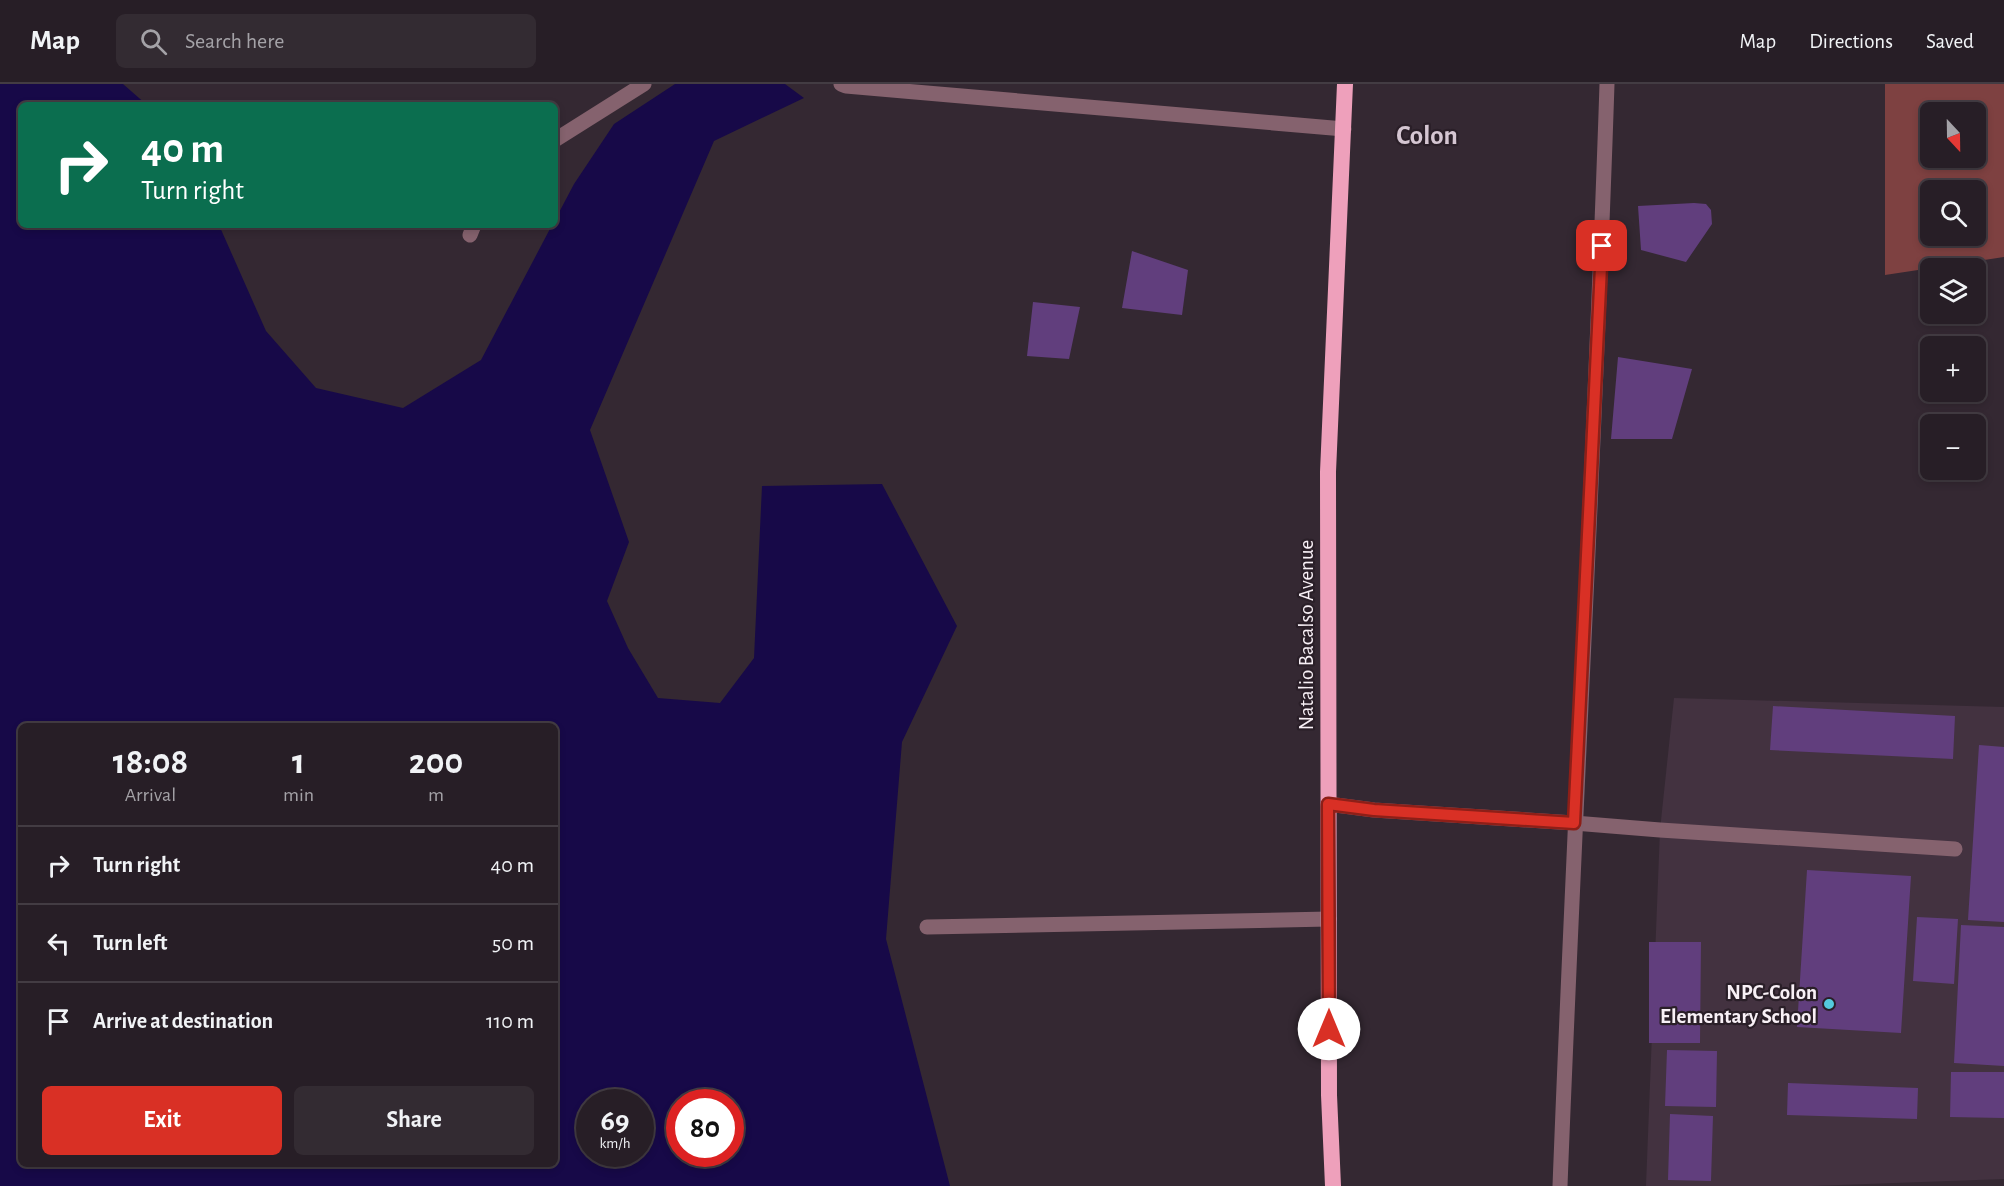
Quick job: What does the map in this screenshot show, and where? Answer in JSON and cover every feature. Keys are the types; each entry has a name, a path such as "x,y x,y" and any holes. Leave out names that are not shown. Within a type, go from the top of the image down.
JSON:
{"highway":[{"name":"Natalio Bacalso Avenue","path":"1333,1186 1329,1095 1328,472 1345,84"}],"street":[{"path":"558,138 644,84"},
{"path":"841,84 846,87 1344,129"},
{"path":"1560,1186 1574,823 1599,316 1607,84"},
{"path":"1328,804 1374,810 1955,849"},
{"path":"927,927 1329,919"}],"shaded area":[{"path":"0,84 123,84 144,102 18,102 18,228 220,228 266,331 316,388 403,408 481,360 550,228 558,228 558,214 574,184 614,124 675,84 785,84 804,98 714,141 590,430 629,542 607,601 628,648 658,698 720,703 754,658 762,486 882,484 957,626 902,742 886,939 950,1186 0,1186"},
{"path":"1885,84 2004,84 2004,257 1986,260 1920,258 1920,270 1885,275"},
{"name":"NPC-Colon Elementary School","path":"1674,698 2004,707 2004,1179 1812,1186 1646,1186 1660,830"}],"building":[{"path":"1706,204 1711,210 1712,224 1686,262 1641,250 1638,206"},
{"path":"1132,251 1188,270 1182,315 1122,308"},
{"path":"1033,302 1080,307 1069,359 1027,356"},
{"path":"1618,357 1692,369 1672,439 1611,439"},
{"path":"1773,706 1955,716 1953,759 1770,750"},
{"path":"1979,745 2004,747 2004,922 1968,920"},
{"path":"1807,870 1911,876 1901,1033 1797,1027"},
{"path":"1917,917 1958,919 1954,984 1913,981"},
{"path":"1961,925 2004,927 2004,1066 1954,1063"},
{"path":"1649,942 1701,942 1700,1043 1649,1043"},
{"path":"1667,1050 1717,1051 1716,1107 1665,1106"},
{"path":"1951,1072 2004,1072 2004,1118 1950,1117"},
{"path":"1788,1083 1918,1088 1917,1119 1787,1115"},
{"path":"1670,1114 1713,1116 1711,1181 1668,1180"}],"place":[{"name":"NPC-Colon Elementary School","path":"1829,1004"}],"district":[{"name":"Colon","path":"1427,135"}],"route":[{"path":"1329,1029 1328,804 1374,810 1574,823 1602,246"}]}
